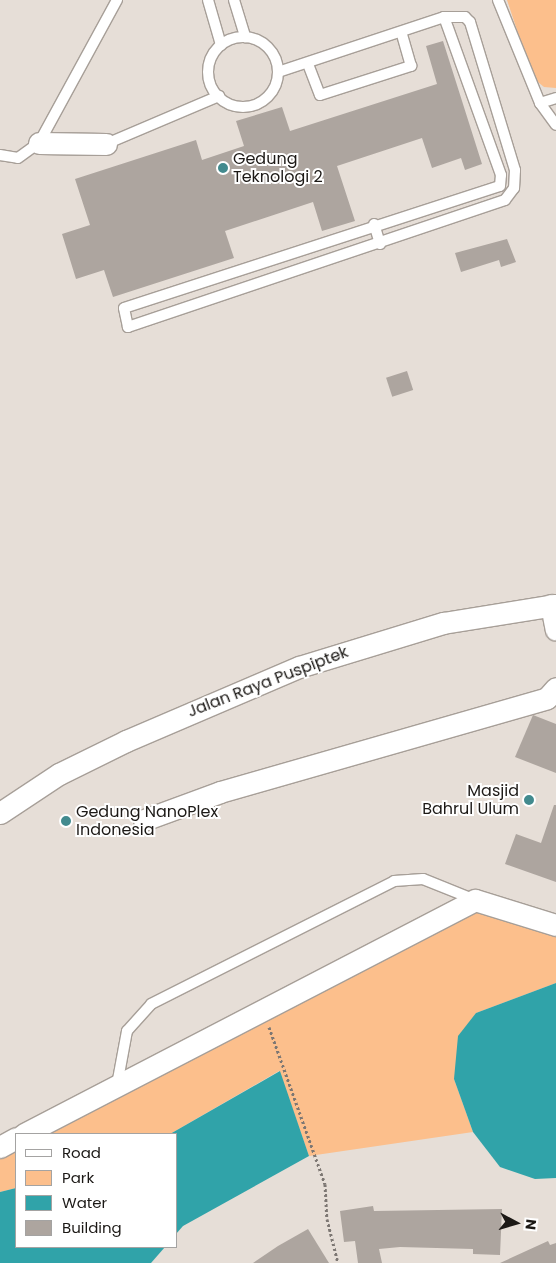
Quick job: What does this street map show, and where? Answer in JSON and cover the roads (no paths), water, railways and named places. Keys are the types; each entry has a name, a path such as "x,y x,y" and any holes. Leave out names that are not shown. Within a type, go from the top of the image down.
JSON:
{"street":[{"path":"39,143 106,144"},
{"path":"553,605 556,630"},
{"name":"Jalan Raya Puspiptek","path":"0,813 59,774 126,741 299,667 443,623 553,605"},
{"path":"144,820 220,792 546,698 556,688"},
{"path":"26,1133 474,900 556,925"},
{"path":"0,1147 15,1139"}],"lane":[{"path":"0,155 18,158 39,143 117,0"},
{"path":"208,0 221,45"},
{"path":"234,0 245,37"},
{"path":"498,0 540,103 556,126"},
{"path":"278,72 308,64 444,17 457,15 470,22 515,170 514,188 505,200 380,244 326,260 129,327 122,310 374,224 496,188 502,182 501,175 444,17"},
{"path":"308,64 320,95 411,66 401,32"},
{"path":"245,37 255,39 272,52 278,72 273,90 259,103 240,107 218,96 209,73 214,53 221,45 245,37"},
{"path":"106,144 218,96"},
{"path":"540,103 556,98"},
{"path":"501,175 515,170"},
{"path":"374,224 380,244"},
{"path":"321,242 326,260"},
{"path":"276,259 283,276"},
{"path":"222,276 228,294"},
{"path":"164,295 170,313"},
{"path":"116,1086 127,1031 151,1004 394,881 423,879 474,900"}],"water":[{"path":"556,983 556,1178 535,1179 500,1167 473,1132 454,1079 458,1036 476,1013"},
{"path":"280,1071 309,1156 183,1226 178,1232 178,1133 172,1133"},
{"path":"15,1188 15,1248 164,1248 151,1263 0,1263 0,1192"}],"place":[{"name":"Gedung Teknologi 2","path":"223,168"},
{"name":"Masjid Bahrul Ulum","path":"529,800"},
{"name":"Gedung NanoPlex Indonesia","path":"66,821"}]}
